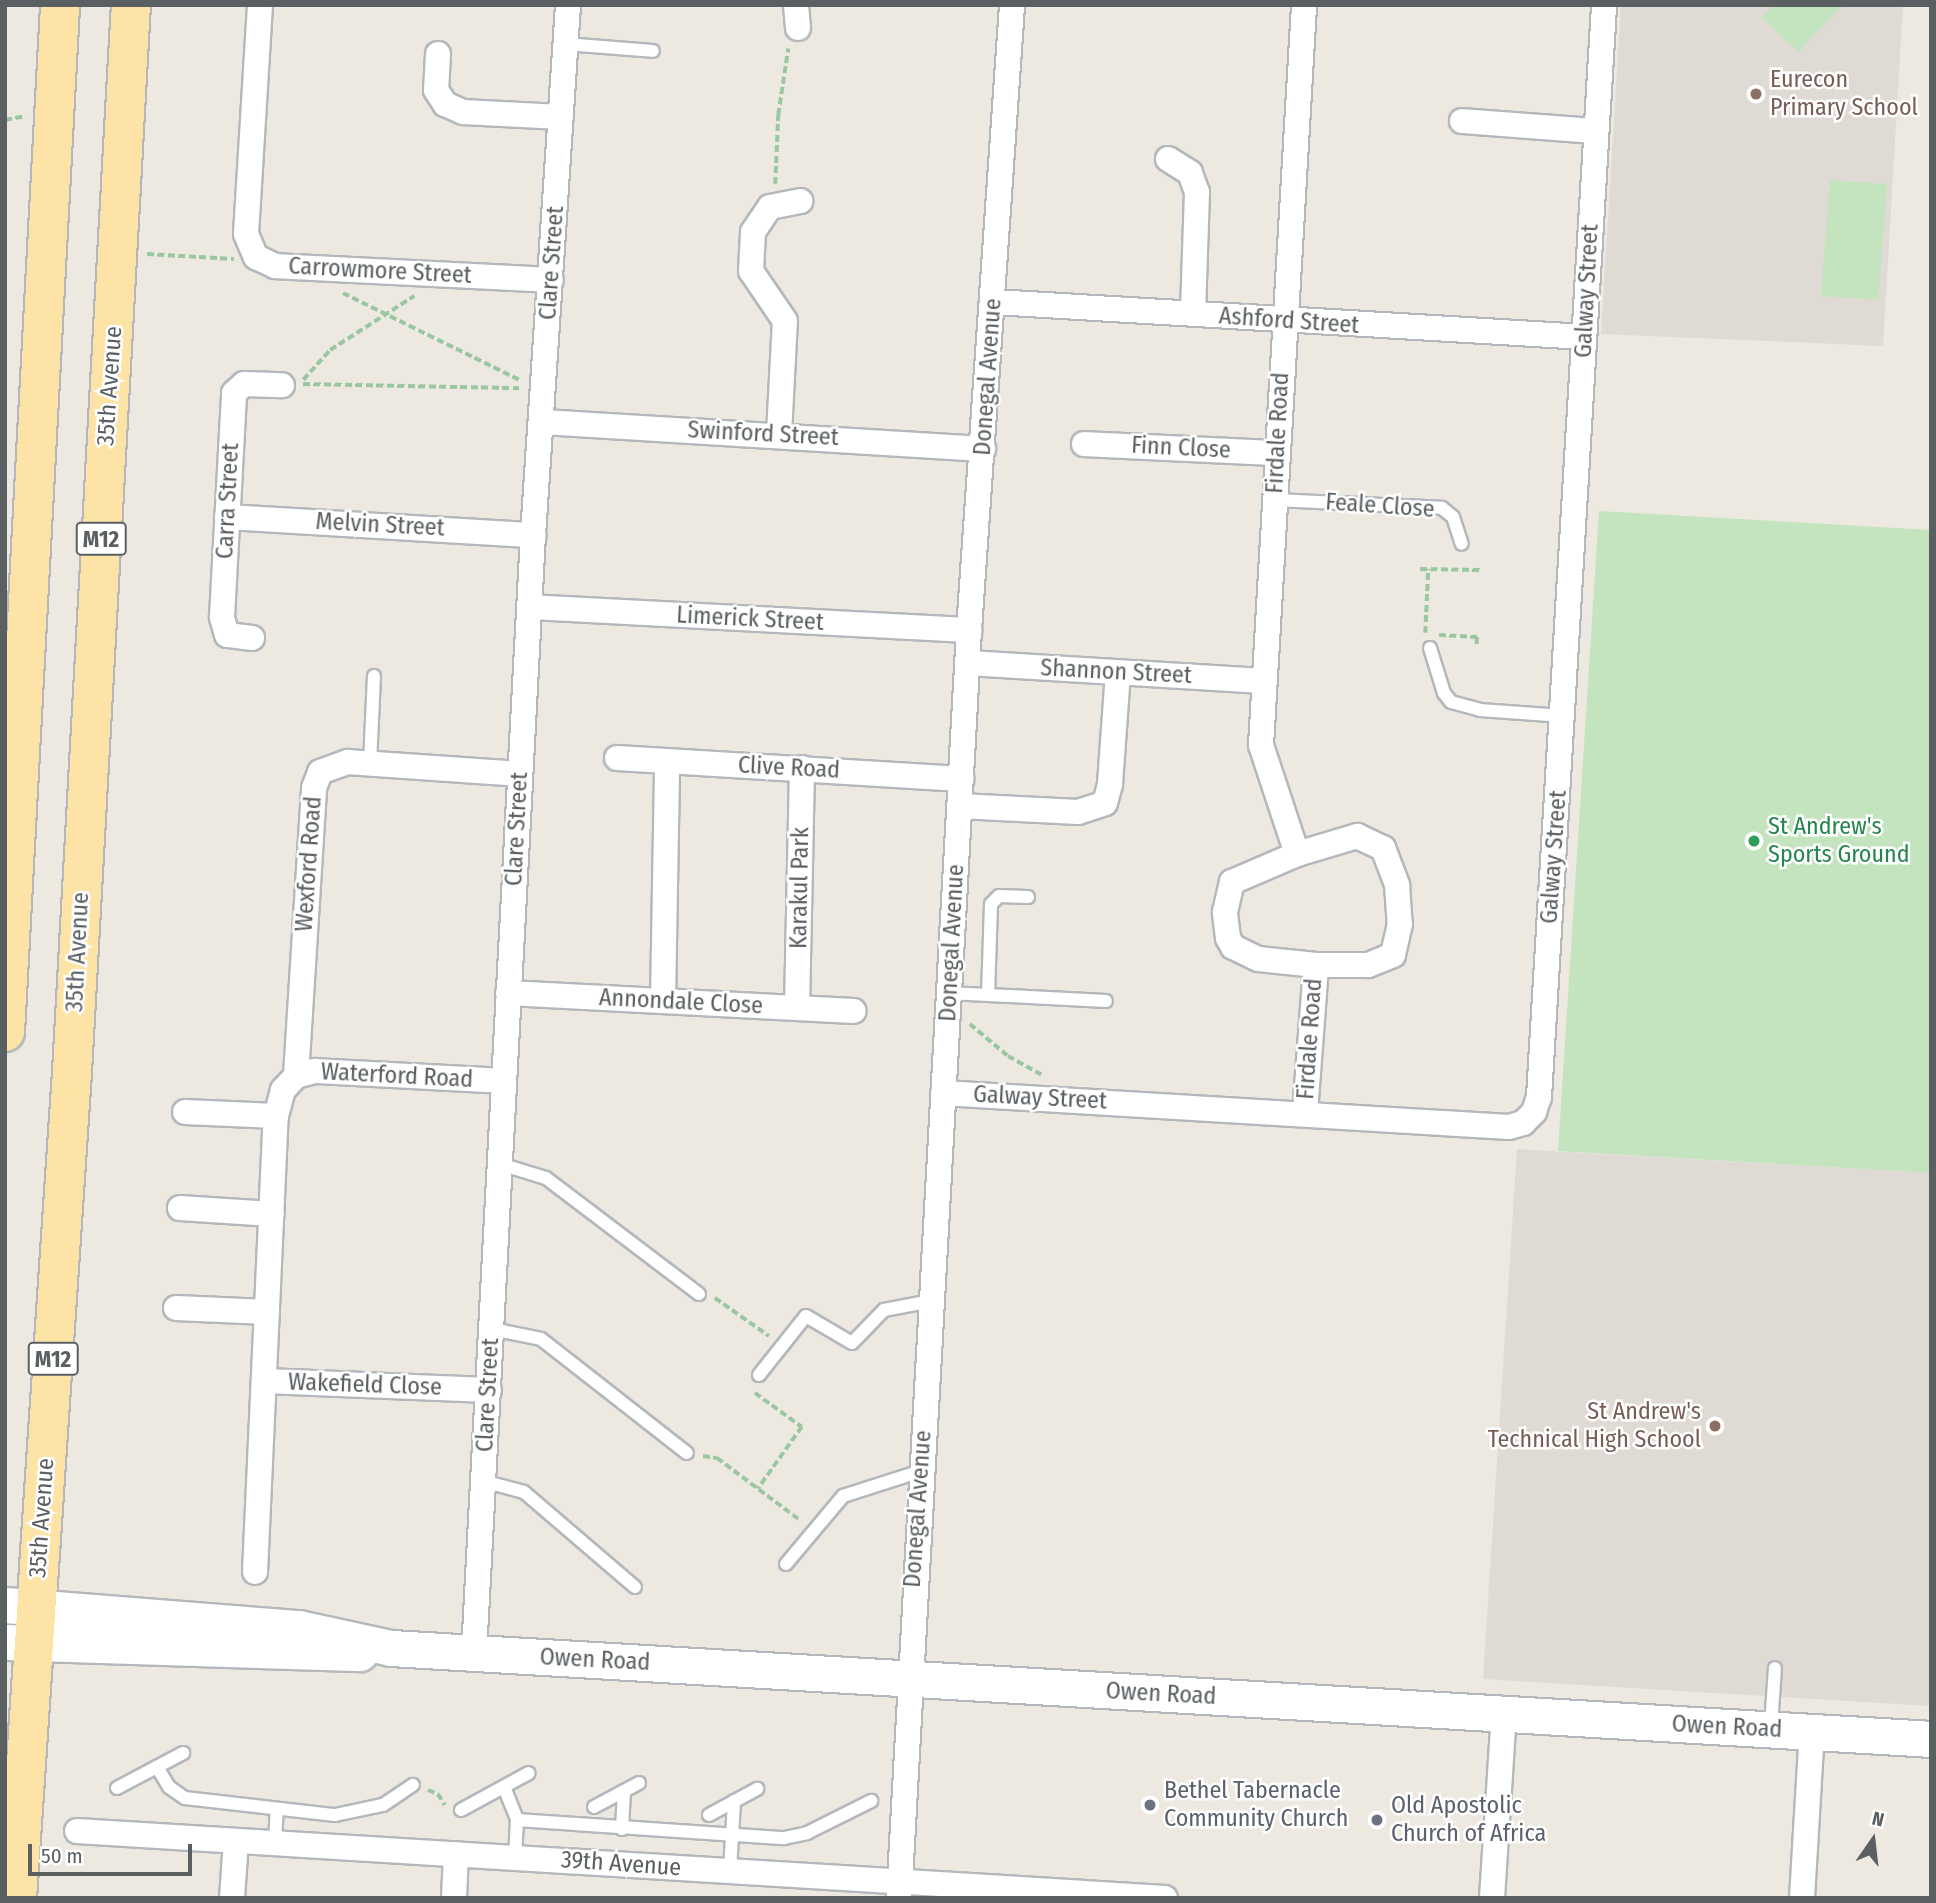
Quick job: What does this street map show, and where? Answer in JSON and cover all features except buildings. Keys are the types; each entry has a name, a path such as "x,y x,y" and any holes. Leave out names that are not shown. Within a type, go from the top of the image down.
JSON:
{"main road":[{"path":"5,1032 60,5"},
{"name":"35th Avenue","path":"17,1898 20,1624 71,1085 131,5"}],"street":[{"name":"Carrowmore Street","path":"260,5 246,234 256,257 275,265 551,281"},
{"name":"Clare Street","path":"474,1653 533,535 543,422 568,5"},
{"name":"Donegal Avenue","path":"900,1890 912,1679 910,1645 969,630 994,302 1012,5"},
{"name":"Firdale Road","path":"1297,854 1262,755 1263,681 1304,5"},
{"name":"Galway Street","path":"943,1093 1509,1127 1523,1123 1535,1112 1539,1097 1563,716 1604,5"},
{"path":"438,54 436,90 445,104 463,111 561,117"},
{"path":"1462,121 1596,131"},
{"path":"1168,159 1190,173 1196,192 1193,314"},
{"path":"779,434 785,321 754,278 750,263 755,224 775,205 800,201"},
{"name":"Ashford Street","path":"994,302 1285,322 1584,338"},
{"name":"Carra Street","path":"252,638 232,637 223,627 234,393 244,384 282,385"},
{"name":"Swinford Street","path":"543,422 779,434 983,449"},
{"name":"Finn Close","path":"1084,444 1277,453"},
{"name":"Melvin Street","path":"227,517 533,535"},
{"name":"Limerick Street","path":"530,607 969,630"},
{"name":"Shannon Street","path":"968,663 1263,681"},
{"path":"960,806 1078,812 1104,803 1110,784 1118,672"},
{"name":"Clive Road","path":"617,758 961,779"},
{"path":"663,1001 667,761"},
{"name":"Wexford Road","path":"296,1076 316,778 332,764 520,774"},
{"name":"Karakul Park","path":"797,1008 802,768"},
{"name":"Firdale Road","path":"1367,837 1383,848 1399,894 1398,935 1393,955 1368,965 1316,965 1244,955 1233,947 1226,930 1226,896 1232,882 1297,854 1342,838 1367,837"},
{"name":"Firdale Road","path":"1305,1113 1316,965"},
{"name":"Annondale Close","path":"508,993 855,1011"},
{"name":"Waterford Road","path":"264,1381 276,1116 283,1090 296,1076 315,1071 503,1081"},
{"path":"185,1112 276,1116"},
{"path":"180,1208 272,1214"},
{"path":"176,1308 267,1312"},
{"name":"Wakefield Close","path":"255,1572 264,1381 489,1390"},
{"name":"Owen Road","path":"20,1624 299,1628 391,1648 1931,1739"},
{"path":"1492,1898 1504,1714"},
{"path":"1802,1898 1812,1732"},
{"name":"39th Avenue","path":"77,1830 730,1871 900,1890 1165,1898"},
{"path":"232,1898 236,1840"},
{"path":"454,1898 456,1854"}],"lane":[{"path":"565,44 653,51"},
{"name":"Feale Close","path":"1275,500 1442,508 1452,517 1462,544"},
{"path":"1430,648 1451,702 1472,709 1563,716"},
{"path":"370,764 374,676"},
{"path":"988,995 991,904 999,896 1028,897"},
{"path":"949,993 1106,1000"},
{"path":"500,1164 547,1178 699,1294"},
{"path":"759,1375 806,1316 852,1343 884,1310 931,1301"},
{"path":"492,1329 541,1339 687,1453"},
{"path":"786,1564 831,1505 853,1489 921,1471"},
{"path":"483,1481 524,1492 635,1587"},
{"path":"1771,1730 1775,1668"},
{"path":"117,1788 183,1753"},
{"path":"157,1767 169,1787 185,1798 335,1815 365,1811 413,1785"},
{"path":"461,1810 529,1773"},
{"path":"594,1807 639,1783"},
{"path":"504,1787 517,1820 515,1858"},
{"path":"709,1815 757,1789"},
{"path":"622,1829 624,1791"},
{"path":"730,1871 734,1801"},
{"path":"517,1820 732,1836 794,1837 871,1801"},
{"path":"275,1843 277,1809"}],"path":[{"path":"775,205 783,68 797,17"},
{"path":"5,120 16,114 32,117"},
{"path":"139,254 238,259"},
{"path":"341,291 385,314 526,383 525,388 300,384 330,350 385,314 420,293"},
{"path":"1420,569 1482,570"},
{"path":"1425,634 1428,569"},
{"path":"1416,633 1477,637 1477,646"},
{"path":"962,1016 1008,1056 1045,1076"},
{"path":"699,1294 718,1299 782,1345"},
{"path":"758,1489 803,1427 749,1388 759,1375"},
{"path":"687,1453 717,1458 811,1528"},
{"path":"413,1785 438,1794 449,1814 461,1810"}],"shaded area":[{"name":"Eurecon Primary School","path":"1621,5 1903,5 1883,346 1601,334"},
{"name":"St Andrew's Technical High School","path":"1517,1149 1931,1173 1931,1706 1483,1679"}],"green space":[{"path":"1774,5 1843,5 1798,52 1762,17"},
{"path":"1830,180 1887,184 1878,300 1821,296"},
{"name":"St Andrew's Sports Ground","path":"1599,511 1931,530 1931,1173 1558,1151"}],"place":[{"name":"Eurecon Primary School","path":"1756,94"},
{"name":"St Andrew's Sports Ground","path":"1754,841"},
{"name":"St Andrew's Technical High School","path":"1715,1426"},
{"name":"Bethel Tabernacle Community Church","path":"1150,1805"},
{"name":"Old Apostolic Church of Africa","path":"1377,1820"}]}
